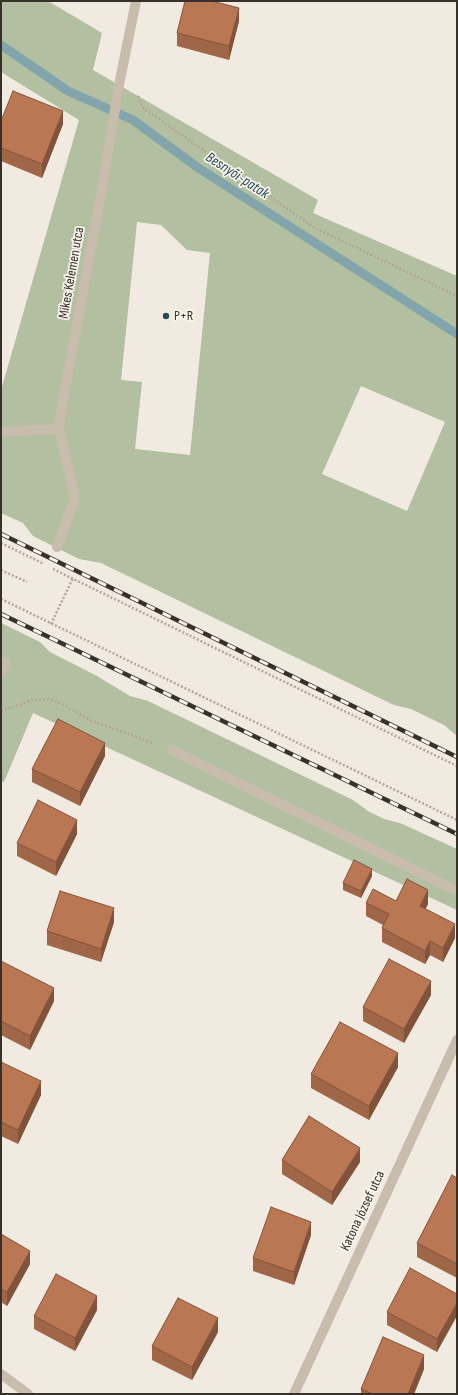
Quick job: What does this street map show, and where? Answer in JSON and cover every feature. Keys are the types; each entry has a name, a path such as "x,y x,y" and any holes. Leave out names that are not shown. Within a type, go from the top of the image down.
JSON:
{"street":[{"name":"Mikes Kelemen utca","path":"57,547 74,498 59,429 119,85 136,1"},
{"path":"1,432 59,429"},
{"path":"172,750 457,891"},
{"name":"Katona József utca","path":"294,1394 457,1040"},
{"path":"1,1374 28,1394"}],"path":[{"path":"119,85 140,97 143,108 315,228 457,296"},
{"path":"1,543 457,766"},
{"path":"1,570 27,582"},
{"path":"51,624 73,578"},
{"path":"1,599 457,820"},
{"path":"1,711 32,700 49,699 64,705 90,720 172,750"}],"green space":[{"path":"1,1 48,1 102,33 93,70 318,200 313,213 457,276 457,736 444,725 411,709 394,705 101,563 79,559 33,536 23,523 1,513 1,390 79,120 1,72","holes":["137,222 161,225 187,250 210,253 190,455 135,449 142,382 121,380","361,386 445,422 407,511 322,474"]},
{"path":"1,623 40,642 50,652 97,676 130,696 148,701 353,800 368,811 384,819 400,823 457,849 457,910 33,713 4,782 1,781"}],"building":[{"path":"185,1 212,1 239,8 229,46 177,33"},
{"path":"13,91 63,111 42,164 1,148 1,121"},
{"path":"58,719 105,743 80,792 32,769"},
{"path":"38,800 77,820 56,862 17,843"},
{"path":"354,860 372,869 361,891 343,883"},
{"path":"407,879 428,890 420,906 455,924 443,948 430,941 425,951 382,928 389,914 366,903 373,889 396,901"},
{"path":"60,891 114,908 101,949 47,931"},
{"path":"389,959 431,981 404,1029 363,1007"},
{"path":"1,961 54,988 30,1036 1,1021"},
{"path":"340,1022 398,1053 369,1106 311,1074"},
{"path":"1,1062 41,1081 18,1130 1,1122"},
{"path":"309,1116 360,1148 332,1192 282,1160"},
{"path":"452,1175 457,1178 457,1264 417,1243"},
{"path":"271,1207 311,1222 294,1272 253,1258"},
{"path":"1,1234 30,1251 7,1292 1,1289"},
{"path":"410,1268 457,1294 457,1303 437,1339 387,1312"},
{"path":"56,1274 97,1296 75,1338 34,1316"},
{"path":"178,1298 218,1318 192,1367 152,1346"},
{"path":"383,1337 424,1355 408,1394 373,1394 361,1389"}],"waterway":[{"name":"Besnyői-patak","path":"1,45 68,91 133,120 197,167 457,334"}],"railway":[{"path":"1,534 457,757"},
{"path":"1,614 457,834"}],"place":[{"name":"P+R","path":"166,316"}]}
